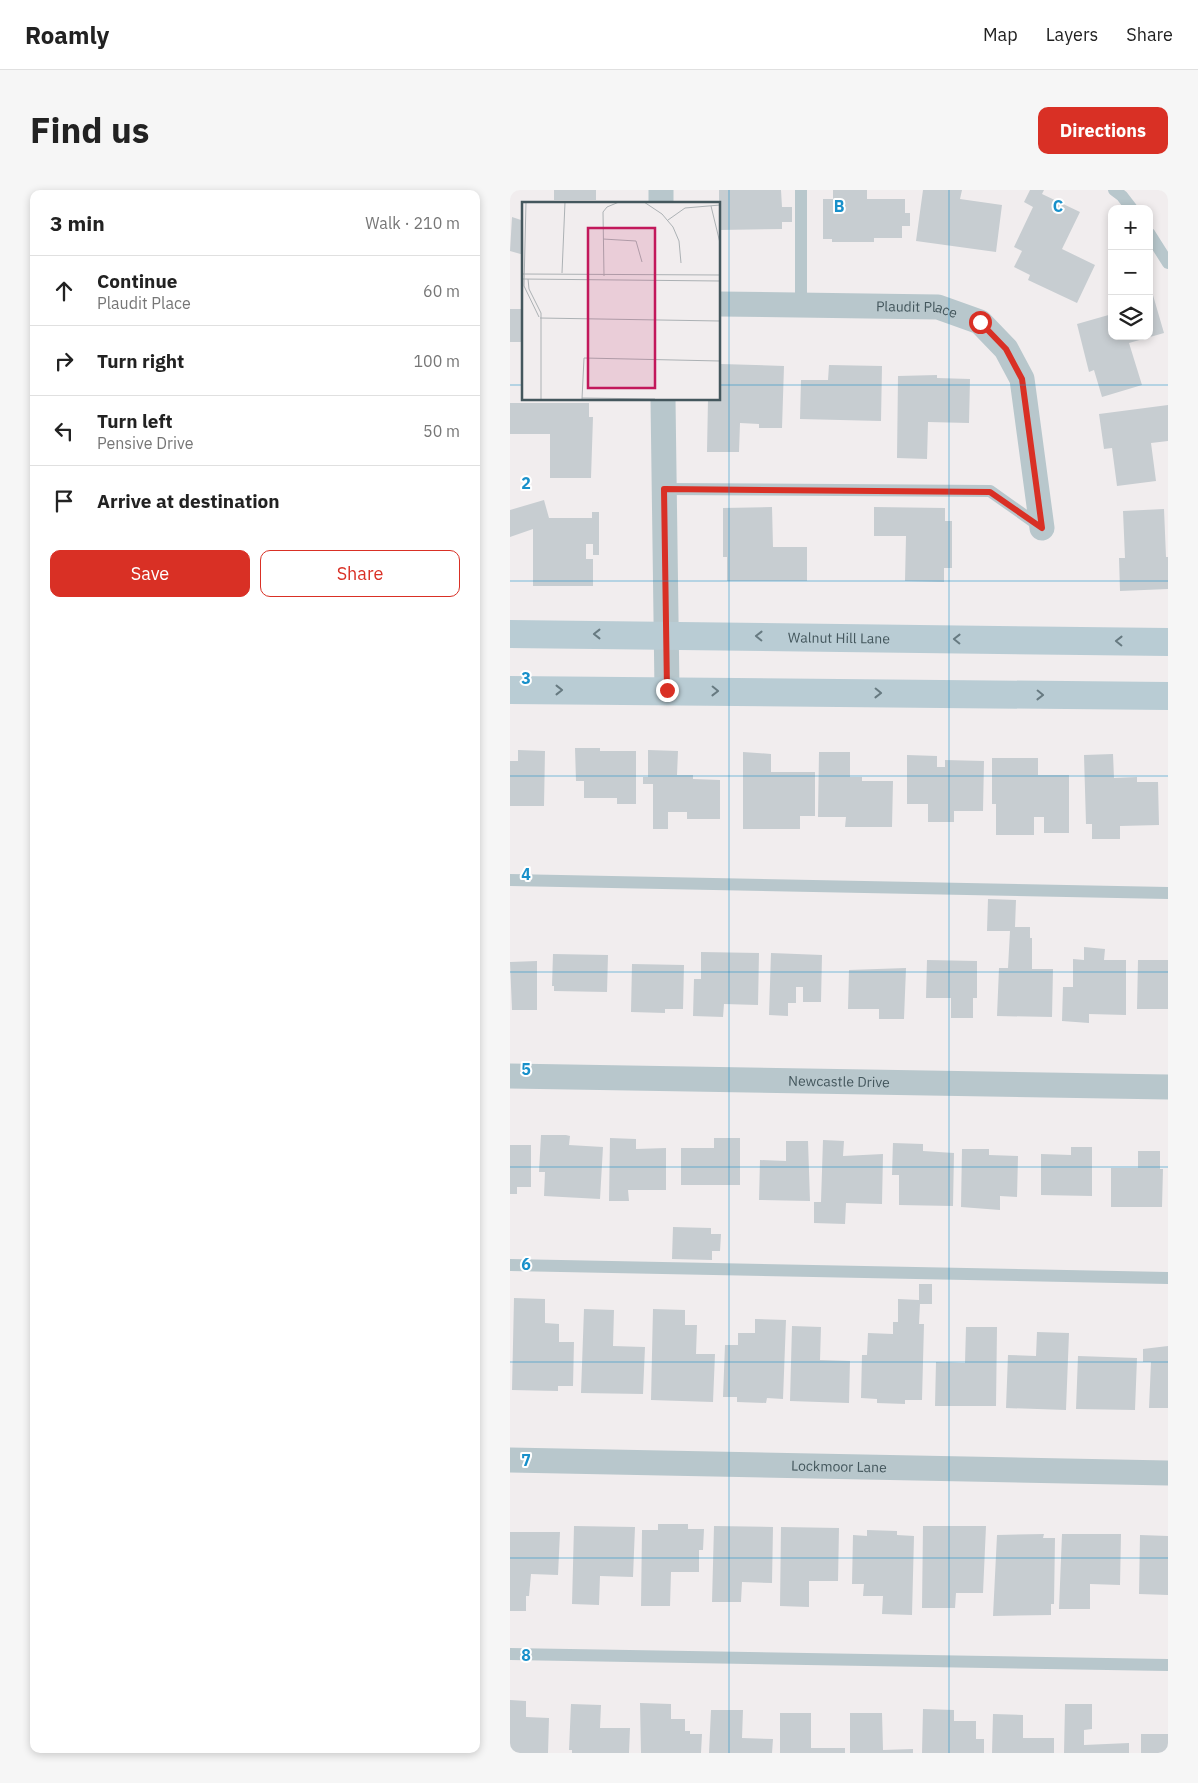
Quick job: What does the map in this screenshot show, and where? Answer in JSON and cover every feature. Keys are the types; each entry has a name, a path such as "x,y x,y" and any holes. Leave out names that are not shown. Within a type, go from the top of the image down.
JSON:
{"main road":[{"name":"Walnut Hill Lane","path":"510,634 666,634 1168,642"},
{"path":"510,690 1168,696"}],"street":[{"name":"Plaudit Place","path":"720,304 938,308 980,322 1006,349 1022,379 1042,528"},
{"path":"663,400 667,690"},
{"name":"Newcastle Drive","path":"510,1076 1168,1087"},
{"name":"Lockmoor Lane","path":"510,1460 1168,1473"}],"lane":[{"path":"801,190 801,305"},
{"path":"1114,190 1129,205"},
{"path":"1153,239 1168,263"},
{"path":"664,489 990,492 1042,528"},
{"path":"510,880 1168,893"},
{"path":"510,1265 1168,1278"},
{"path":"510,1654 1168,1665"}],"building":[{"path":"554,190 596,190 596,200 554,200"},
{"path":"719,190 781,190 782,207 792,207 792,222 782,222 782,229 720,230"},
{"path":"833,190 867,190 867,199 905,199 905,213 910,213 910,226 902,226 902,238 874,238 874,242 832,242 832,239 823,239 823,199 833,199"},
{"path":"923,190 962,190 960,199 1002,205 996,252 916,241"},
{"path":"1030,190 1044,190 1042,194 1080,212 1062,249 1095,265 1077,303 1028,280 1030,275 1014,267 1022,251 1014,247 1033,207 1024,202"},
{"path":"512,217 522,220 522,254 510,251"},
{"path":"1153,295 1164,333 1153,336"},
{"path":"510,309 522,309 522,342 510,342"},
{"path":"1108,315 1108,340 1140,340 1129,343 1142,385 1102,397 1094,370 1089,372 1077,324"},
{"path":"721,364 784,366 782,428 759,428 759,424 740,423 739,452 707,452 708,400 720,400"},
{"path":"829,365 882,366 881,421 800,419 801,380 828,380"},
{"path":"937,375 937,378 970,379 969,423 928,422 927,459 897,458 898,376"},
{"path":"510,403 589,403 589,417 593,417 591,478 550,478 550,434 510,434"},
{"path":"1168,405 1168,441 1151,443 1156,481 1117,486 1112,448 1104,449 1099,414"},
{"path":"544,500 549,518 592,518 592,512 599,512 599,555 593,555 593,544 586,544 586,559 593,559 593,586 533,586 533,529 510,537 510,510"},
{"path":"772,507 773,547 807,547 807,581 727,581 727,557 723,557 723,508"},
{"path":"874,507 945,508 945,521 952,521 952,568 944,568 944,582 905,581 906,536 874,536"},
{"path":"1164,509 1166,557 1168,557 1168,589 1120,591 1119,558 1125,558 1123,511"},
{"path":"575,748 600,748 600,751 636,751 636,804 617,804 617,798 584,798 584,781 576,781"},
{"path":"518,750 545,751 544,806 510,806 510,761 518,761"},
{"path":"648,750 678,751 677,775 693,775 693,779 720,780 720,819 687,819 687,812 668,812 668,829 653,829 653,784 643,784 643,777 648,777"},
{"path":"743,752 771,754 771,772 815,772 815,816 800,816 800,829 743,829"},
{"path":"819,752 850,752 850,777 862,777 862,781 893,781 892,827 845,827 846,817 818,817"},
{"path":"1113,754 1114,778 1137,777 1137,782 1158,782 1159,825 1120,826 1120,839 1092,839 1092,824 1086,824 1084,755"},
{"path":"907,755 937,756 937,767 945,767 945,760 984,761 983,811 954,811 954,822 928,822 928,804 907,804"},
{"path":"992,758 1038,758 1038,775 1069,775 1069,833 1044,833 1044,817 1034,817 1034,835 996,835 996,804 992,804"},
{"path":"988,899 1016,900 1015,927 1030,927 1032,969 1053,969 1052,1017 997,1016 999,968 1008,968 1010,931 987,931"},
{"path":"1084,947 1105,949 1104,960 1126,960 1126,1015 1089,1014 1089,1023 1062,1021 1063,987 1073,987 1073,959 1084,960"},
{"path":"701,952 759,953 758,1005 724,1004 723,1017 693,1016 694,979 701,979"},
{"path":"771,953 822,955 821,1002 803,1002 803,987 796,987 796,1003 788,1003 788,1016 769,1015"},
{"path":"553,954 608,955 607,992 554,991 554,986 552,986"},
{"path":"927,960 977,961 977,998 973,998 973,1018 951,1018 951,998 926,998"},
{"path":"1138,960 1168,960 1168,1009 1137,1009"},
{"path":"537,961 537,1010 512,1010 510,962"},
{"path":"632,964 684,965 683,1009 665,1009 665,1013 631,1012"},
{"path":"906,968 904,1019 879,1019 879,1009 848,1009 849,970"},
{"path":"541,1135 566,1135 570,1136 569,1145 603,1147 600,1199 544,1196 545,1172 539,1172"},
{"path":"610,1138 636,1139 636,1149 666,1148 666,1190 628,1190 629,1201 609,1201"},
{"path":"714,1138 740,1138 740,1185 681,1185 681,1148 714,1148"},
{"path":"823,1140 844,1141 843,1156 883,1154 882,1204 846,1203 845,1224 814,1223 814,1202 821,1202"},
{"path":"786,1141 808,1141 810,1201 759,1200 760,1160 786,1161"},
{"path":"893,1143 923,1144 923,1151 954,1153 953,1206 899,1205 899,1175 892,1175"},
{"path":"510,1145 531,1145 531,1187 517,1187 517,1194 510,1194"},
{"path":"1071,1147 1092,1147 1092,1196 1041,1195 1041,1154 1071,1155"},
{"path":"962,1149 989,1149 989,1155 1018,1156 1017,1197 1000,1196 1000,1210 961,1207"},
{"path":"1138,1151 1160,1151 1160,1169 1163,1169 1162,1207 1111,1207 1111,1168 1138,1168"},
{"path":"673,1227 711,1228 711,1234 721,1234 720,1251 712,1251 712,1260 672,1259"},
{"path":"919,1284 932,1284 932,1304 920,1304 919,1324 924,1324 922,1400 905,1400 905,1404 877,1403 877,1399 861,1398 862,1355 867,1355 868,1333 893,1334 893,1322 898,1322 898,1299 919,1300"},
{"path":"514,1298 545,1299 545,1323 559,1324 559,1342 574,1342 573,1386 558,1386 558,1391 512,1390"},
{"path":"584,1309 614,1310 613,1346 645,1347 643,1394 581,1393"},
{"path":"653,1309 685,1310 685,1325 697,1325 696,1354 715,1354 713,1402 651,1400"},
{"path":"755,1319 786,1320 783,1399 767,1398 766,1403 737,1402 737,1397 723,1397 725,1345 738,1345 738,1333 755,1333"},
{"path":"792,1326 821,1327 820,1360 850,1361 849,1403 790,1401"},
{"path":"966,1327 997,1327 996,1406 935,1406 936,1362 965,1363"},
{"path":"1037,1332 1069,1333 1066,1410 1006,1408 1008,1355 1036,1356"},
{"path":"1168,1346 1168,1408 1149,1408 1151,1362 1143,1362 1143,1349"},
{"path":"1078,1356 1137,1358 1135,1410 1076,1409"},
{"path":"658,1524 688,1524 688,1529 704,1529 703,1550 699,1550 699,1572 671,1572 670,1606 641,1606 642,1530 658,1530"},
{"path":"574,1526 635,1527 633,1577 600,1576 599,1605 572,1604"},
{"path":"714,1526 773,1527 772,1583 742,1582 741,1602 712,1602"},
{"path":"923,1526 986,1526 983,1593 956,1593 955,1608 922,1608"},
{"path":"781,1527 839,1528 838,1581 809,1581 809,1607 780,1606"},
{"path":"867,1530 897,1531 897,1535 914,1536 912,1615 882,1614 883,1596 863,1596 864,1584 852,1584 853,1535 867,1536"},
{"path":"510,1532 560,1532 558,1575 531,1574 529,1596 526,1596 526,1611 510,1611"},
{"path":"1044,1534 1043,1538 1055,1538 1054,1604 1051,1604 1051,1615 993,1616 997,1535"},
{"path":"1062,1534 1121,1534 1120,1585 1090,1584 1090,1609 1059,1609"},
{"path":"1140,1535 1168,1536 1168,1595 1139,1594"},
{"path":"510,1700 526,1701 526,1717 549,1718 548,1753 510,1753"},
{"path":"640,1703 671,1704 671,1719 685,1719 685,1731 690,1731 690,1734 702,1734 701,1753 641,1753"},
{"path":"571,1704 601,1705 600,1728 630,1728 629,1753 572,1753 572,1750 569,1750"},
{"path":"1065,1704 1092,1704 1092,1729 1084,1730 1084,1745 1129,1743 1129,1753 1064,1753"},
{"path":"923,1709 954,1710 954,1721 976,1721 976,1739 984,1739 984,1753 922,1753"},
{"path":"711,1710 743,1710 742,1738 773,1739 772,1753 709,1753"},
{"path":"780,1713 811,1713 811,1748 845,1748 845,1753 780,1753"},
{"path":"850,1713 882,1713 883,1750 913,1749 913,1753 850,1753"},
{"path":"993,1714 1023,1715 1023,1738 1054,1738 1054,1753 992,1753"},
{"path":"1141,1734 1168,1734 1168,1753 1141,1753"}],"route":[{"path":"667,690 664,489 990,492 1042,528 1022,379 1006,349 980,322"}]}
